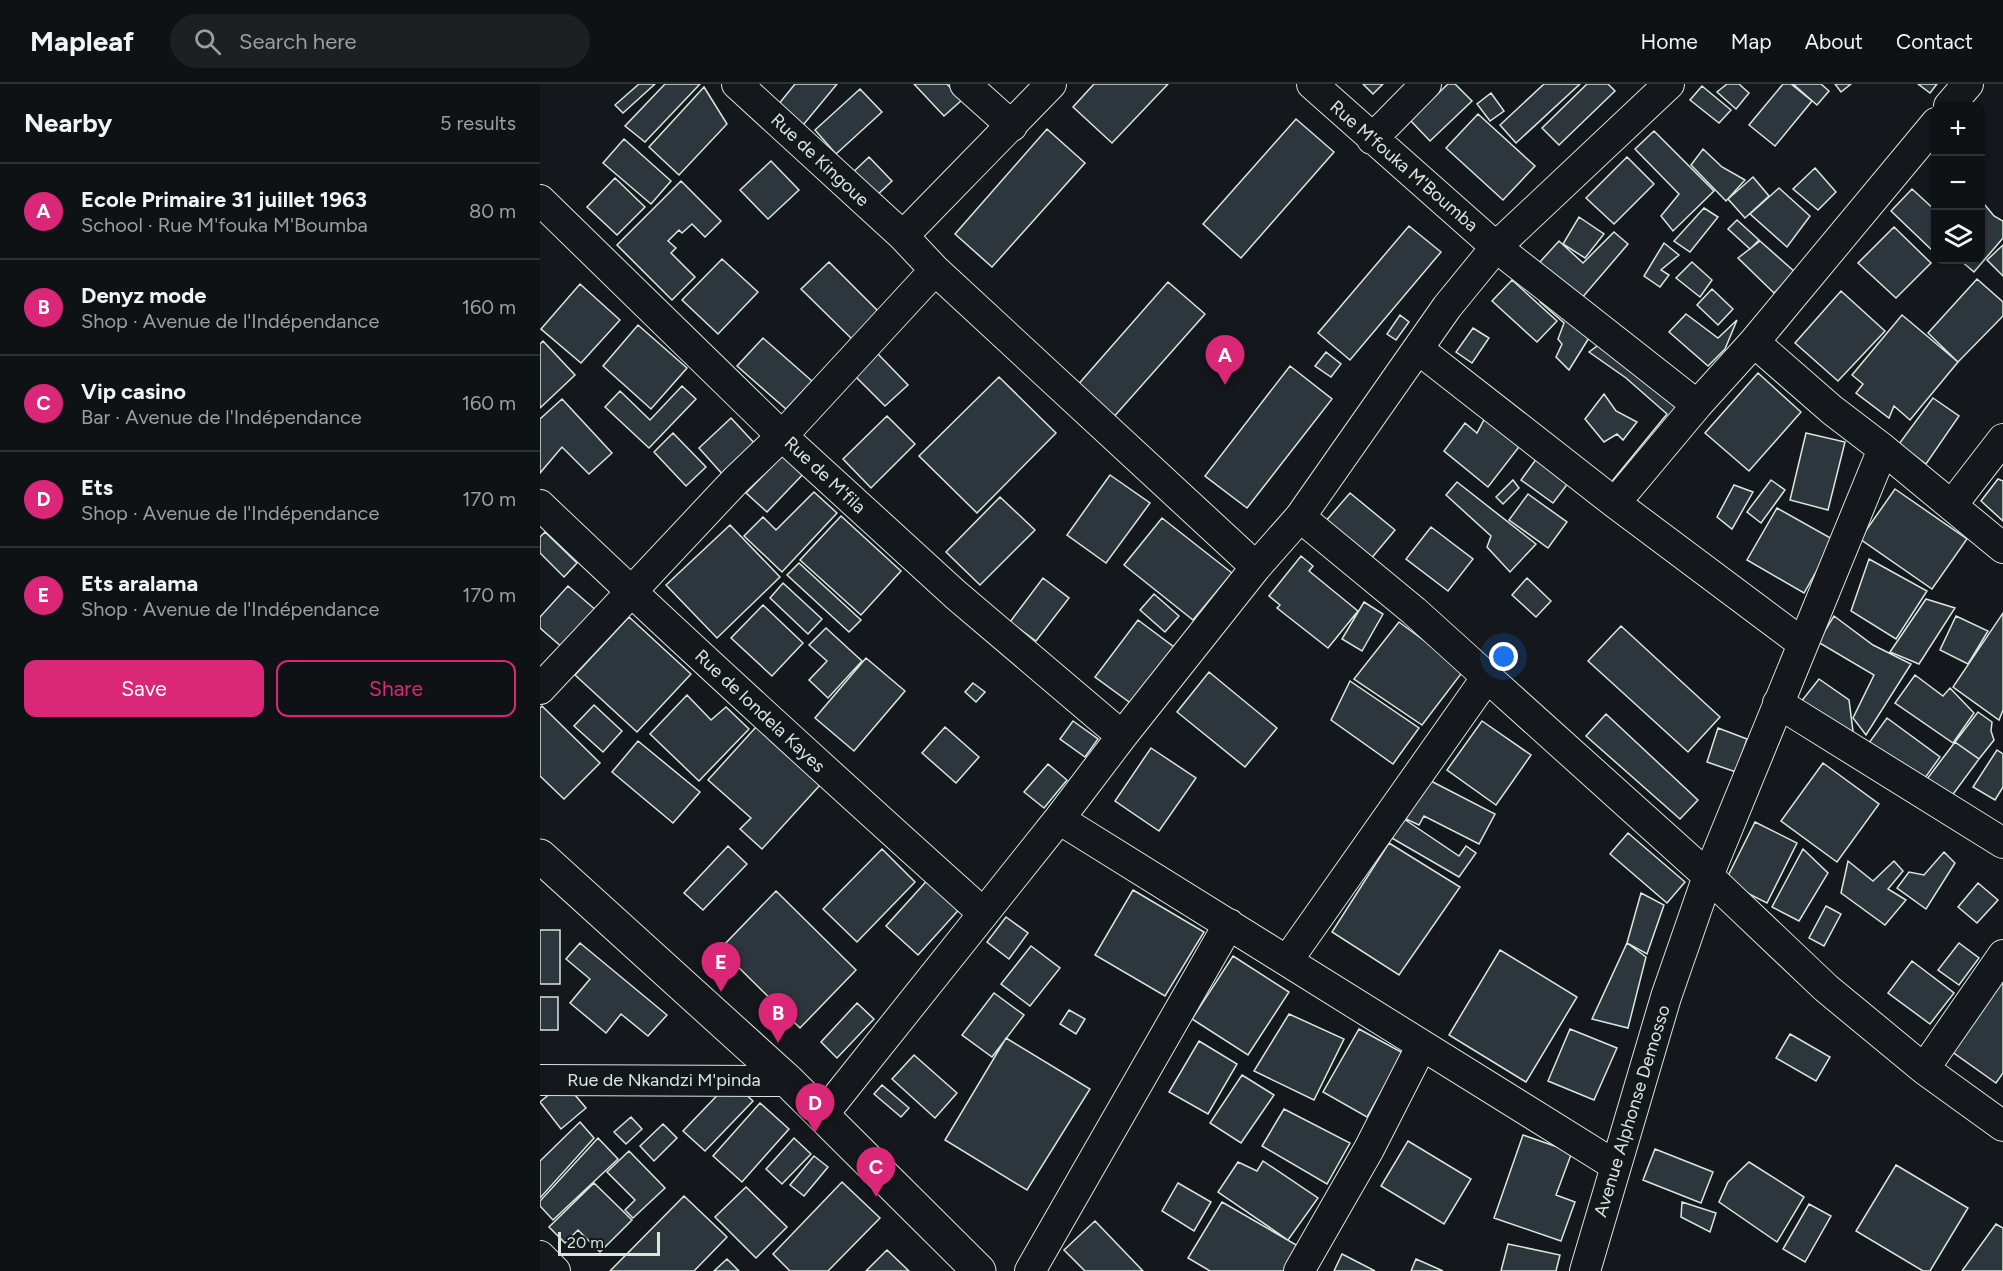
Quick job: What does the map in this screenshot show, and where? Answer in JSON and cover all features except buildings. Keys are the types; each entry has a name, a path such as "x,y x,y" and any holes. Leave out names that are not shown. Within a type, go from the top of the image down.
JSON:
{"street":[{"name":"Rue de Kingoue","path":"737,84 903,236 935,270 1256,567"},
{"path":"965,84 1011,126"},
{"path":"903,236 1051,84"},
{"name":"Rue M'fouka M'Boumba","path":"1312,84 1496,247 1697,405"},
{"path":"1372,139 1426,84"},
{"path":"822,1116 1256,567 1300,517 1448,307 1496,247 1669,84"},
{"path":"1953,102 1968,84"},
{"path":"1615,503 1697,405 1754,342 1931,128"},
{"name":"Rue de M'fila","path":"540,200 782,436 956,595 1122,736"},
{"path":"540,689 736,480 782,436 935,270"},
{"path":"1754,342 1832,410 2003,548"},
{"path":"1418,349 1615,503 1802,643"},
{"path":"1952,505 2003,439"},
{"name":"Avenue Alphonse Demosso","path":"1585,1271 1681,951 1708,876 1883,449"},
{"name":"Rue de londela Kayes","path":"540,506 631,593 983,913"},
{"path":"1300,517 1414,611 1708,876 1826,988 1924,1069 2003,1126"},
{"path":"1287,961 1487,677"},
{"path":"1778,703 2003,843"},
{"path":"1059,819 1616,1166"},
{"path":"540,856 788,1081 978,1271"},
{"path":"1030,1271 1229,924"},
{"path":"1924,1069 2003,955"},
{"path":"1299,1271 1369,1149 1422,1045"},
{"name":"Rue de Nkandzi M'pinda","path":"540,1080 788,1081"},
{"path":"540,1256 555,1271"}],"place":[{"name":"Ecole Primaire 31 juillet 1963","path":"1225,385"},
{"name":"Ets aralama","path":"721,992"},
{"name":"Denyz mode","path":"778,1043"},
{"name":"Ets","path":"815,1133"},
{"name":"Vip casino","path":"876,1197"}]}
